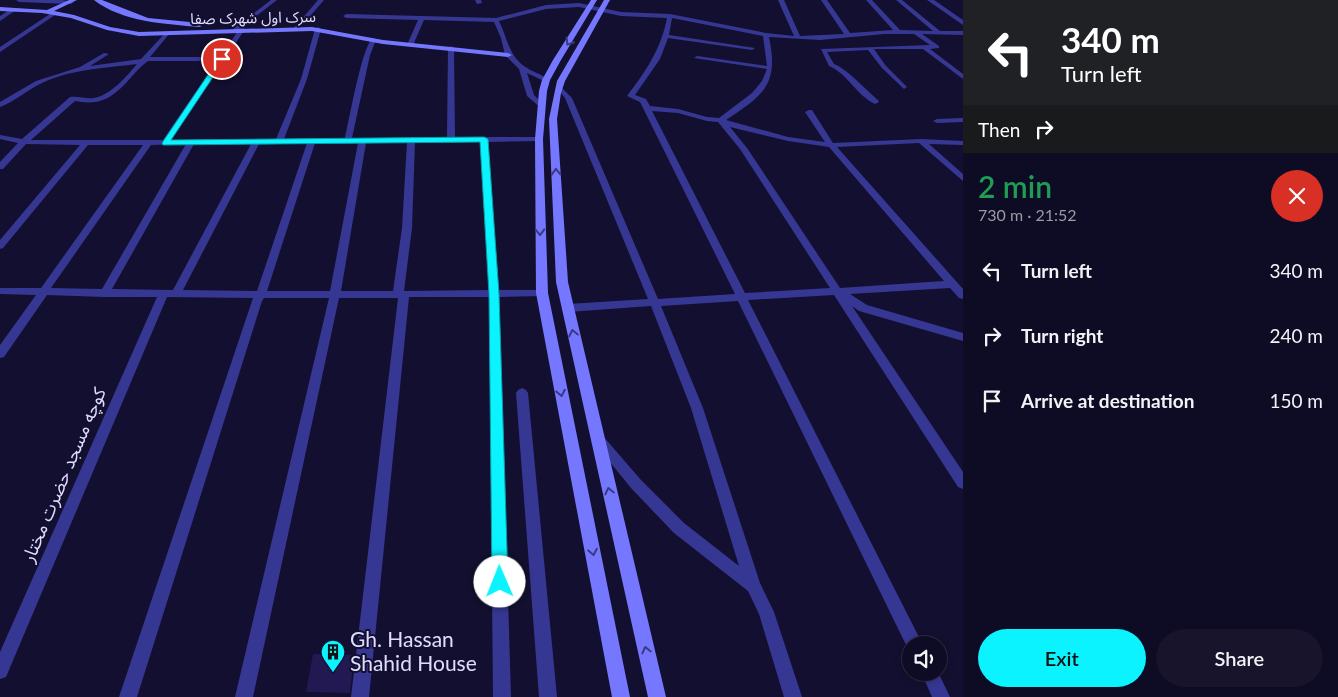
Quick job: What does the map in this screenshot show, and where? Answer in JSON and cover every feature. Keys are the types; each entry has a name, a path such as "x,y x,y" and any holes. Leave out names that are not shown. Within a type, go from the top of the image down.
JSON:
{"main road":[{"path":"97,0 147,20 207,26 218,28 218,30"},
{"path":"51,13 72,1"},
{"path":"598,4 544,85 539,139 542,293 622,697"},
{"path":"598,4 558,90 553,119 562,282 657,697"},
{"name":"سرک اول شهرک صفا","path":"0,9 72,16 123,32 167,33 218,30 318,29 373,40 508,55"},
{"path":"544,85 558,90"}],"street":[{"path":"19,0 72,1"},
{"path":"166,143 239,30 274,0"},
{"path":"296,29 321,0"},
{"path":"781,0 798,38"},
{"path":"824,0 848,35"},
{"path":"869,0 898,32"},
{"path":"899,0 938,32"},
{"path":"930,0 963,24"},
{"path":"346,16 496,20 546,7 566,4 598,4 621,14 670,16 766,35 798,38 898,32 963,33"},
{"path":"0,19 13,10"},
{"path":"0,50 51,13"},
{"path":"670,16 667,36 656,62 630,96 643,101 647,108 910,636"},
{"path":"410,45 422,18"},
{"path":"496,20 504,38 508,55 544,85"},
{"path":"279,142 304,79 318,29"},
{"path":"875,102 848,78 840,68 830,65 823,50 937,47 915,32"},
{"path":"0,167 24,142 73,99 97,100 102,97 146,60 167,33"},
{"path":"720,120 742,106 763,85 770,68 766,35"},
{"path":"667,36 752,48"},
{"path":"348,141 367,55 373,40"},
{"path":"451,48 451,140"},
{"path":"870,48 884,67 904,87"},
{"path":"924,48 963,77"},
{"path":"79,69 106,54"},
{"path":"698,58 770,68"},
{"path":"0,104 38,82 79,69 146,60 222,59"},
{"path":"948,66 963,65"},
{"path":"522,68 531,96 541,106"},
{"path":"558,90 568,98 655,303 697,408 752,586 766,612 793,697"},
{"path":"647,108 678,111 706,119 720,120 731,125 788,140 831,144 921,141 963,143"},
{"path":"809,112 831,144 963,296"},
{"path":"720,120 743,148 963,483"},
{"path":"937,121 963,120"},
{"path":"0,136 24,142 86,143 539,139"},
{"path":"484,139 494,294 502,697"},
{"path":"360,697 401,295 407,228 410,140"},
{"path":"104,294 192,141"},
{"path":"128,697 257,300 262,295 312,141"},
{"path":"244,697 335,294 362,141"},
{"path":"921,141 963,178"},
{"name":"کوچه مسجد حضرت مختار","path":"0,671 169,294 256,142"},
{"path":"0,246 86,143"},
{"path":"0,354 148,143"},
{"path":"568,308 742,299 952,284"},
{"path":"0,291 262,295 542,293"},
{"path":"838,292 863,308 963,337"},
{"path":"522,393 548,697"},
{"path":"596,436 636,484 679,528 752,586"},
{"path":"933,681 941,697"}],"building":[{"name":"Gh. Hassan Shahid House","path":"313,654 354,655 350,693 306,692"}],"place":[{"name":"Gh. Hassan Shahid House","path":"333,673"}],"route":[{"path":"222,59 166,143 192,141 484,139 494,294 500,582"}]}
